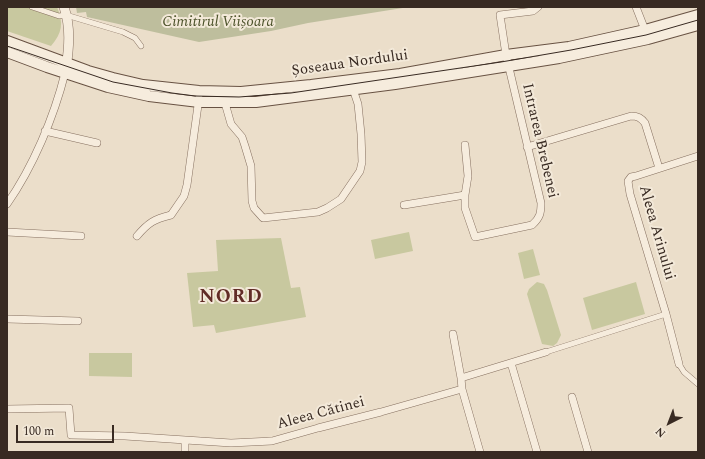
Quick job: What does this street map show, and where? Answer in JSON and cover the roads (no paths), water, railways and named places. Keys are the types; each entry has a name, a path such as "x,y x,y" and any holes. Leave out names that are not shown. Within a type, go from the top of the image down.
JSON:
{"main road":[{"name":"Șoseaua Nordului","path":"7,41 108,87 166,98 199,102 256,102 506,55 569,47 644,30 698,15"},
{"name":"Șoseaua Nordului","path":"7,52 66,68 143,85 199,91 241,92 311,85 351,85 439,77 585,53 698,25"}],"street":[{"path":"32,7 59,16 65,11"},
{"name":"Intrarea Brebenei","path":"465,196 466,208 475,237 532,225 538,220 541,214 541,203 506,55 500,15 532,11 538,7"},
{"path":"636,7 644,30"},
{"path":"65,11 123,32 136,38 141,46"},
{"path":"7,204 35,156 66,68 70,36 65,11"},
{"path":"225,103 231,124 242,136 248,155 251,166 252,201 254,208 263,218 318,212 340,199 360,171 362,162 358,104 351,85"},
{"path":"137,236 147,225 157,219 171,215 184,196 187,185 199,102 199,91"},
{"path":"527,146 596,125 636,116 645,123 659,168"},
{"path":"45,130 96,143"},
{"path":"404,205 465,196 468,176 465,145"},
{"name":"Aleea Arinului","path":"679,364 666,314 630,194 628,181 631,177 698,156"},
{"path":"7,232 81,236"},
{"path":"462,378 666,314"},
{"path":"7,319 78,321"},
{"path":"454,334 462,378 462,388 480,452"},
{"path":"512,363 537,452"},
{"path":"679,364 684,372 698,384"},
{"name":"Aleea Cătinei","path":"7,410 69,408 71,435 125,436 231,443 272,441 381,412 462,388"},
{"path":"572,397 588,452"},
{"path":"184,440 185,452"}],"tram line":[{"path":"7,46 113,82 195,96 239,97 291,93 501,62 646,35 698,20"}],"district":[{"name":"NORD","path":"231,298"}],"park label":[{"name":"Cimitirul Viișoara","path":"218,23"}]}
